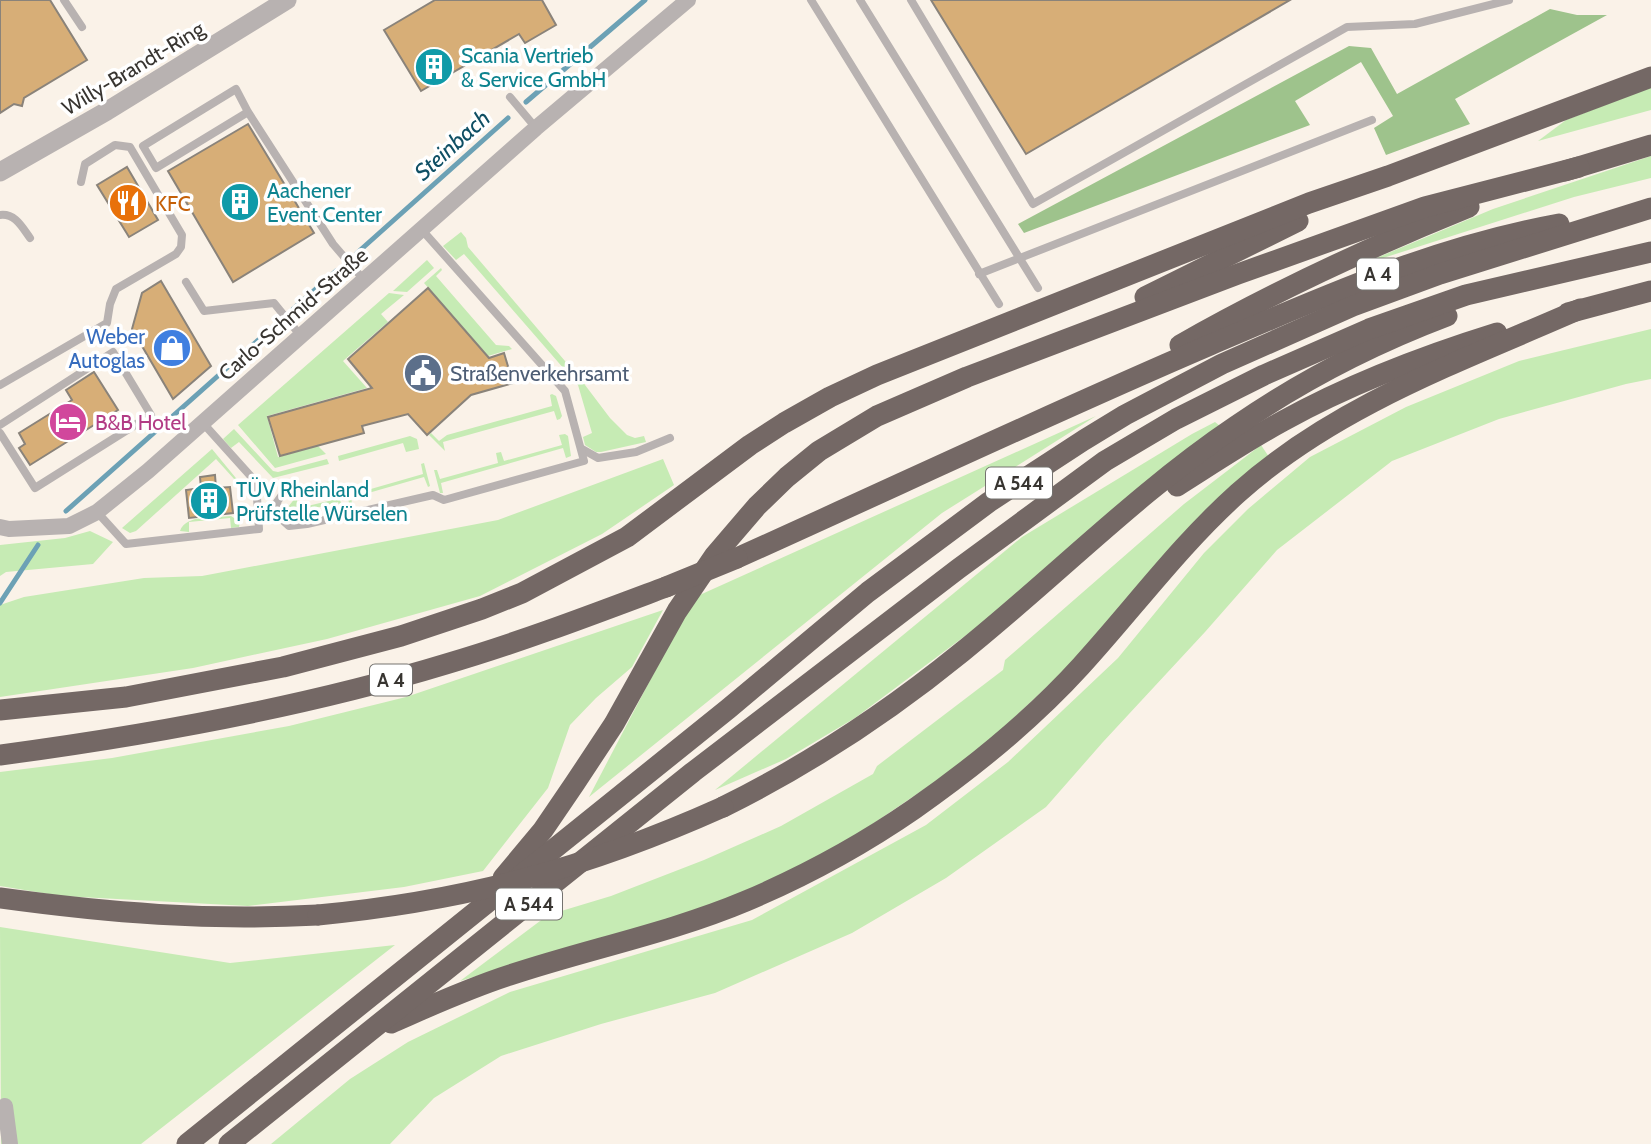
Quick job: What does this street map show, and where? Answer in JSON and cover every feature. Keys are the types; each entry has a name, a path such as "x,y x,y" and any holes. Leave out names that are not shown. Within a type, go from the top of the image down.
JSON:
{"highway":[{"path":"0,710 125,697 272,669 388,640 482,609 534,587 627,537 750,445 830,397 877,375 1309,203 1651,77"},
{"path":"1119,384 1209,328 1317,272 1501,194 1651,145"},
{"path":"475,912 543,830 614,724 677,611 715,555 757,506 819,451 852,429 900,405 956,382 1375,224 1476,192 1579,167"},
{"path":"1041,350 1388,176"},
{"name":"A 4","path":"0,755 107,741 331,695 489,650 666,587 737,558 1119,384 1339,290 1435,254 1496,237 1651,207"},
{"name":"A 544","path":"187,1144 717,718 868,592 989,502 1094,433 1222,365 1353,306 1440,274 1651,207"},
{"path":"0,898 84,909 180,917 258,918 318,915 426,901 538,876 626,848 723,807 800,767 884,712 971,645 1090,542 1234,427 1301,384 1360,353 1423,325 1551,276 1651,252"},
{"name":"A 544","path":"229,1144 693,772 958,569 1105,461 1176,419 1264,375 1368,329 1466,295 1551,276"},
{"path":"1090,542 1259,435 1339,392 1457,346 1651,291"},
{"path":"364,1035 487,983 664,930 744,902 862,842 912,811 977,763 1031,717 1079,668 1213,517 1238,493 1292,450 1342,418 1398,389 1580,309"}],"street":[{"name":"Willy-Brandt-Ring","path":"0,172 107,111 287,0"},
{"name":"Carlo-Schmid-Straße","path":"0,527 9,529 69,526 97,512 148,471 536,128 688,0"},
{"path":"5,1106 10,1144"}],"lane":[{"path":"64,0 82,27"},
{"path":"823,0 813,3 999,304"},
{"path":"860,0 1038,288"},
{"path":"911,0 1033,204 1347,27 1415,24 1510,0"},
{"path":"248,113 156,168 143,146 236,89 248,113 333,244 364,280"},
{"path":"510,97 536,128"},
{"path":"979,274 1372,120"},
{"path":"0,385 107,323 116,289 176,254 181,247 181,235 130,147 115,145 85,164 81,182"},
{"path":"0,215 6,214 18,221 30,238"},
{"path":"284,492 277,502 279,517 289,526 433,495 444,500 584,461 565,391 422,230"},
{"path":"186,282 204,311 274,303 300,335"},
{"path":"0,425 113,352 151,415 35,488 0,433"},
{"path":"97,512 126,544 259,529 256,482 202,422"},
{"path":"582,449 598,458 636,452 670,438"}],"green space":[{"path":"1550,9 1577,15 1607,15 1455,99 1470,124 1386,155 1374,128 1393,116 1361,62 1295,101 1310,125 1024,233 1018,224 1349,46 1371,48 1397,94"},
{"path":"1651,87 1651,110 1538,141 1566,120"},
{"path":"1651,156 1651,178 1574,197 1355,267 1493,209"},
{"path":"461,232 468,247 610,418 627,435 635,438 644,436 646,442 601,452 585,445 583,437 592,433 578,385 464,254 456,260 443,246"},
{"path":"427,260 434,268 407,292 393,291"},
{"path":"441,268 436,276 496,345 509,346 512,349 488,356 424,283"},
{"path":"389,293 404,295 381,314 388,322 343,361 367,388 267,416 278,457 318,446 326,454 275,468 238,425"},
{"path":"1651,329 1651,379 1499,419 1392,461 1277,550 1046,807 946,878 852,933 715,993 601,1024 501,1056 434,1098 390,1144 271,1144 350,1079 408,1042 510,992 752,920 926,825 1008,762 1118,658 1204,553 1248,509 1310,457 1406,407 1519,361"},
{"path":"552,394 556,396 562,416 557,420 554,411 443,442 445,451 429,435 431,433 439,441 447,435 552,406"},
{"path":"1096,416 942,513 589,797 693,598"},
{"path":"1215,422 1220,426 977,627 855,718 786,759 715,790 1022,537"},
{"path":"234,429 273,471 327,459 329,464 273,478 239,442 231,448 223,439"},
{"path":"559,435 568,436 571,456 566,458 563,448 441,483 443,493 440,493 434,470 437,470 440,479 498,463 496,453 501,452 504,461 562,445"},
{"path":"410,436 417,439 419,449 406,452 403,443 339,461 338,456"},
{"path":"1261,445 1269,457 1082,654 973,756 843,844 755,888 684,914 460,981 548,915 611,896 704,860 781,826 873,774 877,766 1003,670 1005,660 1184,504"},
{"path":"212,449 240,483 216,459 136,531 130,533 122,528"},
{"path":"663,459 674,485 602,534 480,596 327,639 193,668 0,697 0,605 24,597 144,578 202,576 498,520"},
{"path":"424,463 430,486 428,487 424,477 351,498 351,509 344,486 347,485 350,495 423,474 421,464"},
{"path":"337,488 343,511 338,502 301,512 304,522 294,520 290,516 288,507 296,497 299,508 337,499 334,489"},
{"path":"231,516 240,522 239,527 231,528 230,518 189,522 189,532 180,531 188,522 195,519"},
{"path":"90,531 113,542 93,564 6,572 0,576 0,545 65,538"},
{"path":"663,610 632,667 570,725 548,788 483,871 404,887 248,906 61,896 0,886 0,772 112,758 289,726 406,697"},
{"path":"0,927 230,963 395,945 141,1144 1,1144"}],"building":[{"path":"0,0 50,0 87,60 24,98 22,106 14,104 0,113"},
{"name":"Scania Vertrieb & Service GmbH","path":"435,0 542,0 556,25 525,43 519,34 421,91 384,30"},
{"path":"931,0 1290,0 1026,154"},
{"name":"Aachener Event Center","path":"248,124 314,233 233,282 168,171"},
{"name":"KFC","path":"127,167 158,220 129,237 97,185"},
{"name":"Weber Autoglas","path":"161,281 211,366 173,399 132,329 142,293"},
{"path":"428,288 489,358 504,353 513,383 471,395 427,435 408,414 362,426 364,433 280,456 268,417 372,388 348,359"},
{"name":"B&B Hotel","path":"94,372 118,410 30,465 19,448 25,444 19,433 72,400 66,390"},
{"name":"TÜV Rheinland Prüfstelle Würselen","path":"215,475 216,488 230,487 233,513 189,518 186,490 201,488 200,477"}],"waterway":[{"name":"Steinbach","path":"526,102 645,0"},
{"name":"Steinbach","path":"357,253 508,118"},
{"name":"Steinbach","path":"293,309 336,271"},
{"name":"Steinbach","path":"66,511 274,326"},
{"name":"Steinbach","path":"0,603 38,545"}],"place":[{"name":"Scania Vertrieb & Service GmbH","path":"434,67"},
{"name":"Aachener Event Center","path":"240,202"},
{"name":"KFC","path":"128,203"},
{"name":"Weber Autoglas","path":"172,348"},
{"name":"Straßenverkehrsamt","path":"423,373"},
{"name":"B&B Hotel","path":"68,422"},
{"name":"TÜV Rheinland Prüfstelle Würselen","path":"209,501"}]}
